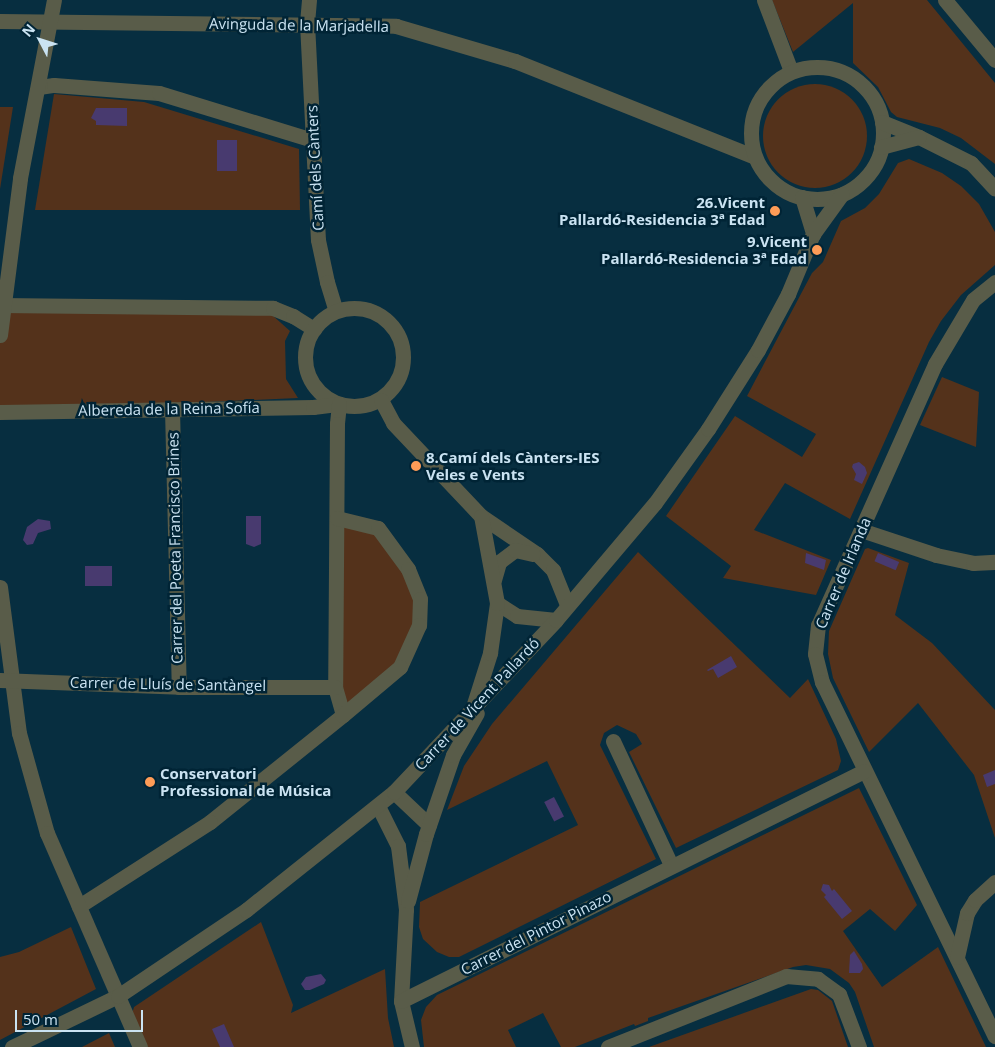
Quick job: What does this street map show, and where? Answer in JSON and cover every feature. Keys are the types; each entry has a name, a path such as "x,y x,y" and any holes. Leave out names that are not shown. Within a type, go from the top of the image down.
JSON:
{"street":[{"path":"0,335 2,305 20,178 39,87 48,22 54,0"},
{"name":"Camí dels Cànters","path":"309,0 307,24 318,240 327,282 336,311"},
{"path":"764,0 791,72"},
{"path":"945,0 995,59"},
{"name":"Avinguda de la Marjadella","path":"0,21 396,26 515,61 755,157"},
{"path":"807,67 828,67 847,73 864,86 876,102 882,122 881,147 874,167 860,183 842,194 822,199 802,197 785,191 770,180 755,157 750,131 754,112 762,95 775,81 791,72 807,67"},
{"path":"39,87 54,85 159,94 313,140"},
{"path":"882,122 919,137 971,163 995,189"},
{"path":"881,147 919,137"},
{"name":"Carrer de Vicent Pallardó","path":"12,1047 118,996 246,910 394,792 556,620 655,503 708,429 766,334 788,294 812,234 842,194"},
{"path":"802,197 812,234"},
{"name":"Carrer de Irlanda","path":"995,282 973,300 935,364 818,625 815,654 822,682 995,1036"},
{"path":"2,305 273,308 293,316 314,328"},
{"path":"359,308 376,312 390,322 399,335 404,352 400,377 381,400 356,407 339,404 323,396 312,383 306,367 305,350 314,328 336,311 359,308"},
{"path":"381,400 394,423 481,516 537,554 554,570 567,605"},
{"path":"339,404 336,424 335,687 343,715"},
{"name":"Albereda de la Reina Sofía","path":"0,412 339,404"},
{"name":"Carrer del Poeta Francisco Brines","path":"172,408 179,687"},
{"path":"472,711 490,652 497,603 481,516"},
{"path":"79,906 210,822 400,667 419,625 420,599 408,569 378,528 336,518"},
{"path":"861,530 936,555 973,563 995,562"},
{"path":"494,580 499,562 515,550 537,554"},
{"path":"0,587 6,680 47,833 140,1047"},
{"path":"497,603 517,616 556,620"},
{"name":"Carrer de Lluís de Santàngel","path":"6,680 179,687 335,687"},
{"path":"406,909 429,824 453,755 488,694"},
{"path":"613,741 672,865"},
{"name":"Carrer del Pintor Pinazo","path":"401,1001 864,771"},
{"path":"394,792 429,824"},
{"path":"378,806 398,846 406,909 401,1001 412,1047"},
{"path":"957,957 967,913 975,900 995,882"},
{"path":"608,1047 786,976 818,979 839,994 859,1047"}],"shaded area":[{"path":"772,0 927,0 995,83 995,164 961,138 940,128 897,117 891,112 878,87 853,63 853,3 793,52"},
{"path":"815,84 835,88 852,99 863,116 867,136 863,156 852,173 835,184 815,188 795,184 778,173 767,156 763,136 767,116 778,99 795,88"},
{"path":"54,94 144,102 299,149 300,210 35,210"},
{"path":"0,107 13,107 0,189"},
{"path":"96,108 127,108 127,126 96,125 96,121 91,118"},
{"path":"217,140 237,140 237,171 217,171"},
{"path":"909,159 942,173 961,186 979,204 995,232 995,265 961,295 941,321 929,342 850,519 785,483 754,530 831,560 816,595 723,578 731,566 666,516 735,416 802,457 816,434 747,396 812,273 823,262 841,221 865,208 879,194 898,163"},
{"path":"0,308 271,314 290,331 285,341 286,379 298,398 0,411"},
{"path":"942,377 979,392 976,447 920,425"},
{"path":"859,462 865,467 867,473 862,484 854,480 856,474 852,467 853,464"},
{"path":"246,516 261,516 261,544 254,547 246,544"},
{"path":"38,519 50,521 51,529 38,533 33,544 27,545 23,540 27,527"},
{"path":"340,522 375,530 404,569 415,601 416,625 397,663 345,707 340,685"},
{"path":"868,548 909,563 895,615 932,643 995,710 995,838 974,775 918,703 869,752 833,678 828,654 829,631 865,549"},
{"path":"638,552 790,698 808,679 836,739 841,761 838,770 676,848 629,752 642,744 636,734 617,725 604,733 600,745 656,859 459,957 449,957 437,952 423,939 419,927 420,902 578,825 547,761 447,810 464,766 492,724"},
{"path":"806,553 826,560 824,570 805,563"},
{"path":"878,553 899,562 896,570 874,561"},
{"path":"85,566 112,566 112,586 85,586"},
{"path":"731,656 737,667 718,678 713,669 707,670"},
{"path":"995,770 995,784 987,787 983,775"},
{"path":"859,788 917,905 895,931 870,909 843,931 882,987 938,947 986,1047 874,1047 855,992 849,983 830,969 806,965 793,967 648,1018 648,1021 635,1026 634,1024 575,1047 561,1047 543,1013 508,1030 516,1047 424,1047 421,1020 426,1007 437,995"},
{"path":"554,797 564,817 554,822 544,802"},
{"path":"823,884 829,885 832,891 834,889 852,911 842,919 824,897 826,895 821,890"},
{"path":"261,922 293,1005 291,1013 385,969 388,1018 394,1047 144,1047 131,1017 134,1007"},
{"path":"71,927 96,989 0,1040 0,957 19,952"},
{"path":"854,951 862,964 863,969 860,973 849,973 850,955"},
{"path":"321,974 326,980 324,984 310,990 305,990 301,984 306,977"},
{"path":"811,989 818,990 832,1001 848,1047 649,1047"},
{"path":"224,1024 234,1047 220,1047 212,1029"},
{"path":"109,1033 115,1047 82,1047"}],"place":[{"name":"26.Vicent Pallardó-Residencia 3ª Edad","path":"775,211"},
{"name":"9.Vicent Pallardó-Residencia 3ª Edad","path":"817,250"},
{"name":"8.Camí dels Cànters-IES Veles e Vents","path":"416,466"},
{"name":"Conservatori Professional de Música","path":"150,782"}]}
